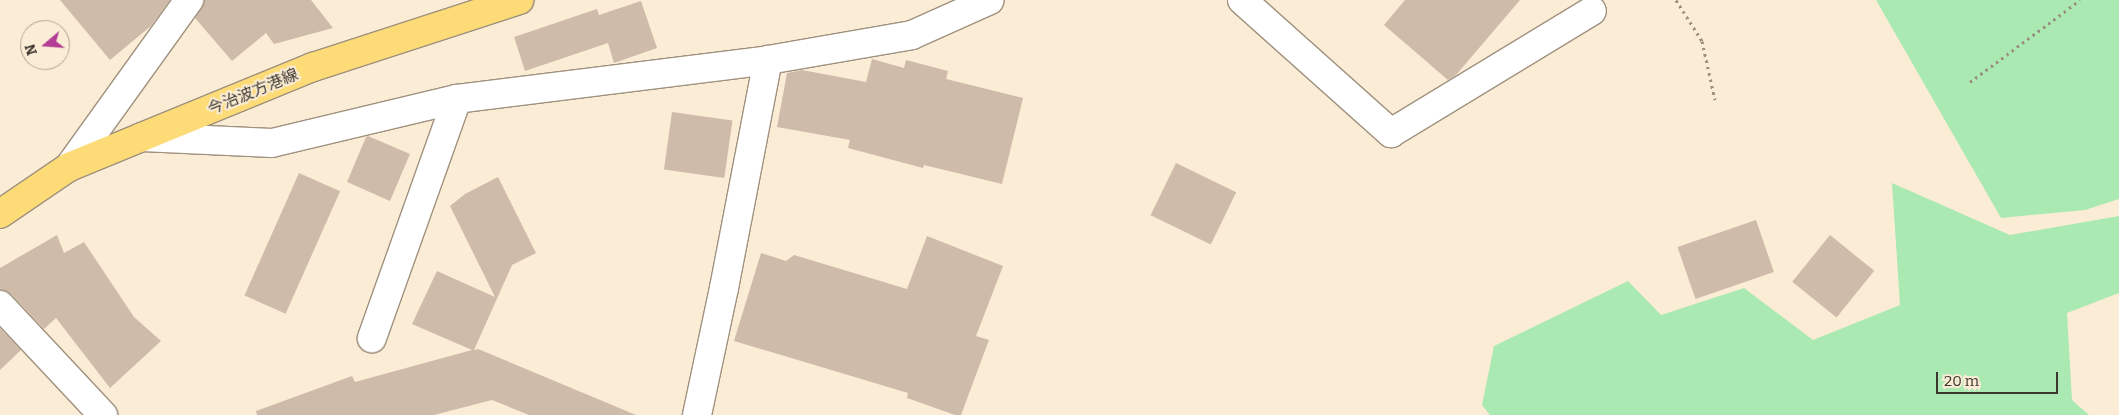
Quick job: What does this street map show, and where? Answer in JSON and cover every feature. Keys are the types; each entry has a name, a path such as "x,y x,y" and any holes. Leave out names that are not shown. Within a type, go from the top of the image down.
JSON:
{"main road":[{"name":"今治波方港線","path":"0,214 69,167 313,67 519,0"}],"street":[{"path":"69,167 189,0"},
{"path":"142,137 272,144 457,99 768,60 912,35 990,0"},
{"path":"1242,0 1391,133 1592,11"},
{"path":"697,415 724,288 768,60"},
{"path":"372,338 457,99"},
{"path":"0,305 103,415"}],"path":[{"path":"1676,0 1702,42 1715,100"},
{"path":"1970,82 2080,0"}],"green space":[{"path":"1876,0 2119,0 2119,199 2085,210 2001,218"},
{"path":"1892,183 2010,235 2119,216 2119,293 2067,313 2072,400 2089,415 1490,415 1482,405 1494,346 1628,281 1661,315 1744,288 1813,340 1900,305"}],"building":[{"path":"60,0 170,0 151,26 110,60"},
{"path":"204,0 311,0 333,28 274,44 266,33 232,61 195,18"},
{"path":"1405,0 1520,0 1456,75 1448,80 1384,25"},
{"path":"641,1 657,48 614,63 608,43 525,71 514,37 597,9 599,15"},
{"path":"872,59 904,68 906,60 948,71 946,79 1023,98 1002,184 924,165 923,168 848,148 850,140 777,127 787,73 802,70 866,82"},
{"path":"672,112 732,120 724,178 664,169"},
{"path":"368,136 410,154 390,201 347,182"},
{"path":"1176,163 1236,192 1211,245 1151,215"},
{"path":"299,173 340,191 286,314 244,295"},
{"path":"498,177 536,253 512,265 474,350 478,349 636,415 529,415 492,400 434,415 257,415 256,411 352,376 355,382 472,350 412,324 437,271 495,297 450,206 465,194"},
{"path":"1756,220 1774,272 1695,299 1678,247"},
{"path":"57,235 64,253 84,242 134,317 161,341 110,388 56,318 44,329 11,294 0,290 0,268"},
{"path":"1830,235 1874,271 1837,318 1792,282"},
{"path":"927,236 1003,266 976,336 989,340 961,415 955,415 907,398 908,393 734,341 761,253 786,261 794,255 907,289"},
{"path":"0,328 21,350 0,370"}]}
